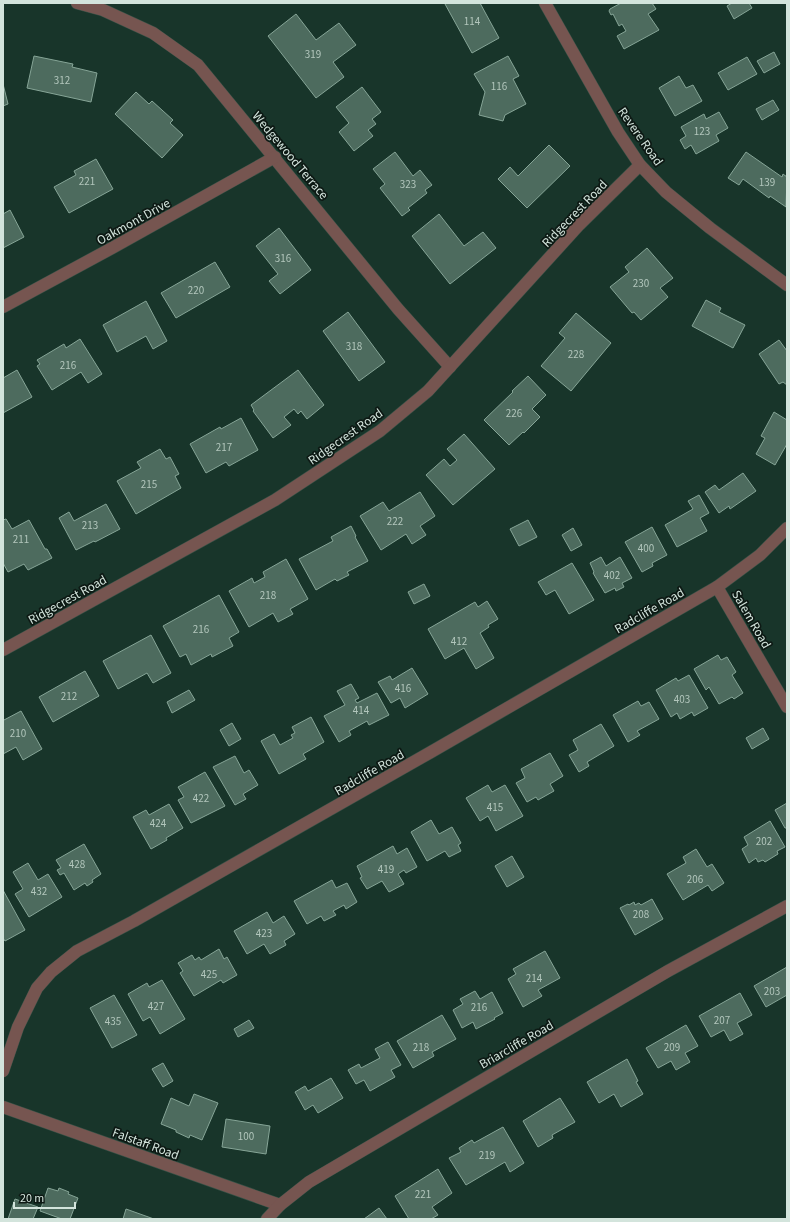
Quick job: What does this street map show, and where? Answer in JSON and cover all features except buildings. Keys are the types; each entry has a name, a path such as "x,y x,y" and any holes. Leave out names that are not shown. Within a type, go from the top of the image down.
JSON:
{"street":[{"name":"Wedgewood Terrace","path":"77,3 103,10 153,33 198,66 275,157 398,308 450,367"},
{"name":"Revere Road","path":"545,3 618,132 640,165 666,192 710,228 787,285"},
{"name":"Oakmont Drive","path":"3,307 275,157"},
{"name":"Ridgecrest Road","path":"3,650 275,500 380,431 428,390 579,225 640,165"},
{"name":"Radcliffe Road","path":"3,1070 18,1027 37,988 51,972 77,951 134,921 717,587 760,555 787,528"},
{"name":"Salem Road","path":"717,587 787,707"},
{"name":"Briarcliffe Road","path":"266,1219 280,1205 309,1182 322,1174 668,971 787,906"},
{"name":"Falstaff Road","path":"3,1107 280,1205"}]}
